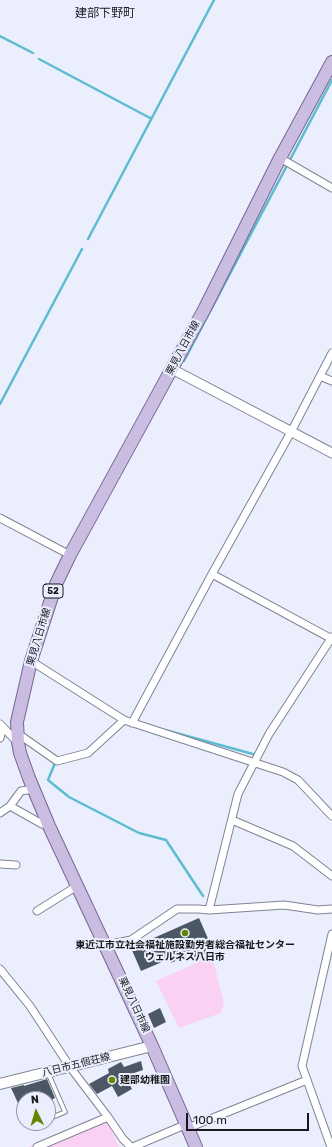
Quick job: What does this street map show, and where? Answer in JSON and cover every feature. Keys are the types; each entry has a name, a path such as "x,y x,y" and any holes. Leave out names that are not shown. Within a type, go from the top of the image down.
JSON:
{"main road":[{"name":"栗見八日市線","path":"196,1147 152,1046 49,826 34,789 20,753 17,738 20,704 31,661 56,584 70,555 205,308 280,158 332,62"},
{"name":"八日市五個荘線","path":"0,1084 152,1046"}],"street":[{"path":"280,158 332,188"},
{"path":"132,723 212,574 291,432 332,353"},
{"path":"172,369 332,453"},
{"path":"320,376 332,381"},
{"path":"0,518 70,555"},
{"path":"209,910 238,794 269,734 332,638 212,574"},
{"path":"31,661 124,720 283,772 298,780 332,816"},
{"path":"1,725 17,738 57,761 88,753 124,720"},
{"path":"0,738 1,725"},
{"path":"0,813 10,806 21,791 34,789"},
{"path":"10,806 42,824 49,826"},
{"path":"232,820 293,846 332,876"},
{"path":"0,864 16,865"},
{"path":"37,911 77,886"},
{"path":"107,948 116,943 131,940 177,909 209,910 284,905 318,910 332,909"},
{"path":"331,1147 302,1066 332,938"},
{"path":"0,969 30,1006 70,1067 123,1139 132,1147 308,1080"},
{"path":"37,1147 108,1117"}],"lane":[{"path":"47,1072 56,1091"},
{"path":"56,1092 65,1112 56,1116"}],"shaded area":[{"path":"212,956 224,1003 221,1013 179,1028 156,981"},
{"path":"104,1114 119,1147 28,1147"}],"building":[{"name":"東近江市立社会福祉施設勤労者総合福祉センター ウェルネス八日市","path":"199,918 213,950 191,960 189,955 171,963 169,959 141,971 131,948"},
{"path":"160,1008 166,1022 154,1028 148,1014"},
{"name":"建部幼稚園","path":"141,1061 143,1070 125,1076 132,1089 118,1097 112,1086 97,1094 89,1084 109,1073 108,1069 121,1062 124,1067"},
{"path":"47,1079 52,1091 16,1091 16,1099 11,1088 24,1086"}],"waterway":[{"path":"88,239 214,0"},
{"path":"0,36 33,53"},
{"path":"39,59 150,118"},
{"path":"184,361 332,80"},
{"path":"0,404 82,249"},
{"path":"165,730 253,754"},
{"path":"55,763 48,780 69,797 139,833 166,840 203,896"}],"place":[{"name":"東近江市立社会福祉施設勤労者総合福祉センター ウェルネス八日市","path":"185,933"},
{"name":"建部幼稚園","path":"112,1080"}],"district":[{"name":"建部下野町","path":"105,14"}]}
